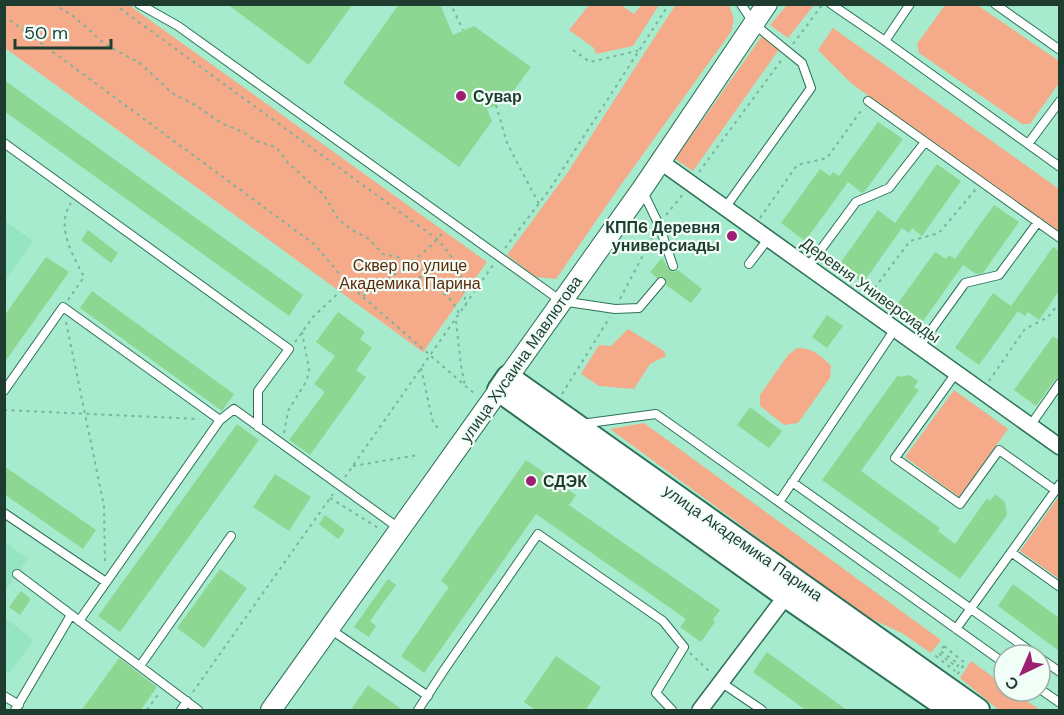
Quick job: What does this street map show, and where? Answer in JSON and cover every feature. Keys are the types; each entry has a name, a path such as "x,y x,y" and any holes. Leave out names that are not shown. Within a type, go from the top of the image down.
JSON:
{"main road":[{"name":"улица Академика Парина","path":"495,388 576,425 951,711"},
{"name":"улица Академика Парина","path":"495,388 792,589 978,711"}],"street":[{"name":"улица Хусаина Мавлютова","path":"271,711 329,628 390,529 561,302 661,162 767,4"},
{"name":"Деревня Универсиады","path":"661,162 1059,447"},
{"path":"700,711 792,589"}],"lane":[{"path":"139,4 178,26 561,302 615,309 639,308 661,282"},
{"path":"725,208 811,88 802,63 754,24 741,4"},
{"path":"831,4 1059,167"},
{"path":"885,41 910,4"},
{"path":"995,4 1059,50"},
{"path":"868,101 1059,238"},
{"path":"1028,144 1059,101"},
{"path":"808,267 856,202 889,188 925,142"},
{"path":"4,143 289,349 258,391 258,427"},
{"path":"642,189 659,225 673,266"},
{"path":"919,347 965,284 999,275 1038,222"},
{"path":"749,264 768,239"},
{"path":"4,391 63,307 219,420"},
{"path":"779,502 895,329"},
{"path":"956,373 895,458 960,504 999,450 1057,487 956,629"},
{"path":"1030,426 1059,383"},
{"path":"79,621 219,420 234,409 339,486 390,529"},
{"path":"576,425 656,414 992,654"},
{"path":"792,482 1018,643"},
{"path":"4,513 106,582"},
{"path":"418,711 538,534 663,621 684,647 656,693 672,711"},
{"path":"140,666 231,536"},
{"path":"1011,552 1059,587"},
{"path":"17,574 166,684 198,711"},
{"path":"4,696 17,708 71,615"},
{"path":"329,628 428,696"},
{"path":"722,683 762,711"},
{"path":"181,711 187,701"}],"path":[{"path":"53,4 72,15 106,45 140,63 172,93 197,106 221,123 245,133 256,141 276,147 290,164 324,195 338,219 369,239 383,254 398,257 408,264 421,278 439,289 452,301 460,315"},
{"path":"114,4 437,239 455,259 462,279 466,306"},
{"path":"447,4 453,9 463,30"},
{"path":"187,701 429,356 456,321 499,256 539,204 669,4"},
{"path":"559,399 615,309 659,225 822,4"},
{"path":"4,16 314,244 348,284 465,386 495,388"},
{"path":"573,50 590,62 640,50"},
{"path":"753,228 797,165 827,158 868,101"},
{"path":"496,105 507,143 539,204"},
{"path":"861,306 910,241 939,233 981,182"},
{"path":"77,196 64,213 67,242 84,277 63,307 104,506 106,582"},
{"path":"363,296 408,264 437,239"},
{"path":"289,349 313,318 348,284"},
{"path":"981,391 1025,328 1048,317 1059,302"},
{"path":"456,321 460,366 465,386"},
{"path":"282,444 288,411 307,380 309,369 302,332"},
{"path":"421,368 432,423 438,428"},
{"path":"4,410 219,420"},
{"path":"353,466 418,456"},
{"path":"330,498 390,529"},
{"path":"933,658 954,672 956,670 936,656 938,653 957,667 959,664 940,651 944,646 965,663 953,680"},
{"path":"684,647 722,683"},
{"path":"147,711 166,684"}],"shaded area":[{"path":"5,221 33,241 5,281"},
{"path":"5,542 28,559 5,591"},
{"path":"5,618 34,640 9,673 5,669"}],"green space":[{"path":"676,4 729,5 734,19 731,32 556,279 536,277 507,255 568,172"},
{"name":"Сквер по улице Академика Парина","path":"4,5 129,5 487,262 423,352 5,48"},
{"path":"589,5 621,5 634,14 641,5 659,5 633,46 596,54 594,48 569,30"},
{"path":"787,5 814,5 788,38 770,25"},
{"path":"945,5 977,5 1059,61 1059,83 1030,124 1022,124 919,53 917,44"},
{"path":"833,28 1059,189 1059,233 852,84 818,50"},
{"path":"762,36 780,48 693,171 675,159"},
{"path":"628,329 664,351 666,356 650,364 634,389 599,386 581,374 599,345 611,346"},
{"path":"797,348 816,353 831,366 830,378 798,423 784,425 760,406 760,395 788,355"},
{"path":"954,390 1008,429 959,497 905,457"},
{"path":"644,423 941,640 931,653 902,633 865,616 610,429"},
{"path":"1059,496 1059,579 1020,551"},
{"path":"971,661 992,676 992,703 1030,703 1040,710 999,710 960,678"}],"building":[{"path":"227,4 353,4 309,65"},
{"path":"399,4 440,4 453,35 474,26 531,67 506,101 487,109 492,121 459,167 343,83"},
{"path":"4,80 303,295 289,316 4,111"},
{"path":"878,122 903,139 865,191 862,193 848,182 805,241 781,223 820,169 830,176 833,172 839,176"},
{"path":"937,164 961,181 922,236 912,228 909,233 902,228 863,283 839,265 878,210 895,223"},
{"path":"994,205 1019,222 983,273 976,274 963,265 921,324 896,306 935,252 946,259 949,255 955,259"},
{"path":"88,230 118,253 111,263 81,240"},
{"path":"1053,247 1059,251 1059,291 1039,320 1028,312 1025,316 1011,306"},
{"path":"46,257 69,272 4,363 4,316"},
{"path":"662,258 670,271 678,270 702,289 691,303 666,285 664,277 657,278 650,272"},
{"path":"92,291 234,394 222,411 80,308"},
{"path":"993,293 1018,311 979,365 955,348"},
{"path":"338,312 365,332 360,339 372,348 356,370 366,377 310,455 289,440 325,392 314,384 335,356 316,342"},
{"path":"827,315 843,326 827,348 812,337"},
{"path":"1053,336 1059,340 1059,377 1036,406 1014,390"},
{"path":"898,375 900,377 910,375 918,381 914,387 919,390 861,471 940,528 938,531 955,544 987,498 990,501 995,494 1005,502 1007,515 960,579 822,480"},
{"path":"750,407 782,431 769,448 737,425"},
{"path":"237,424 259,440 120,632 98,616"},
{"path":"526,460 576,495 569,505 720,610 713,620 715,622 701,642 680,627 686,619 536,514 424,673 401,656 449,587 441,581"},
{"path":"4,466 96,530 83,549 4,494"},
{"path":"275,474 311,497 289,531 253,507"},
{"path":"325,515 345,530 338,539 319,524"},
{"path":"220,569 247,588 204,648 177,628"},
{"path":"388,579 396,585 370,621 376,626 369,637 354,627"},
{"path":"1013,584 1059,618 1059,651 1052,646 1052,643 1048,643 998,606"},
{"path":"21,591 31,599 20,615 9,607"},
{"path":"767,652 848,711 807,711 753,672"},
{"path":"556,656 601,687 585,711 537,711 524,702"},
{"path":"119,658 157,687 140,711 81,711"},
{"path":"368,685 404,711 350,711"}],"place":[{"name":"Сувар","path":"461,96"},
{"name":"КПП6 Деревня универсиады","path":"732,236"},
{"name":"СДЭК","path":"531,481"}]}
